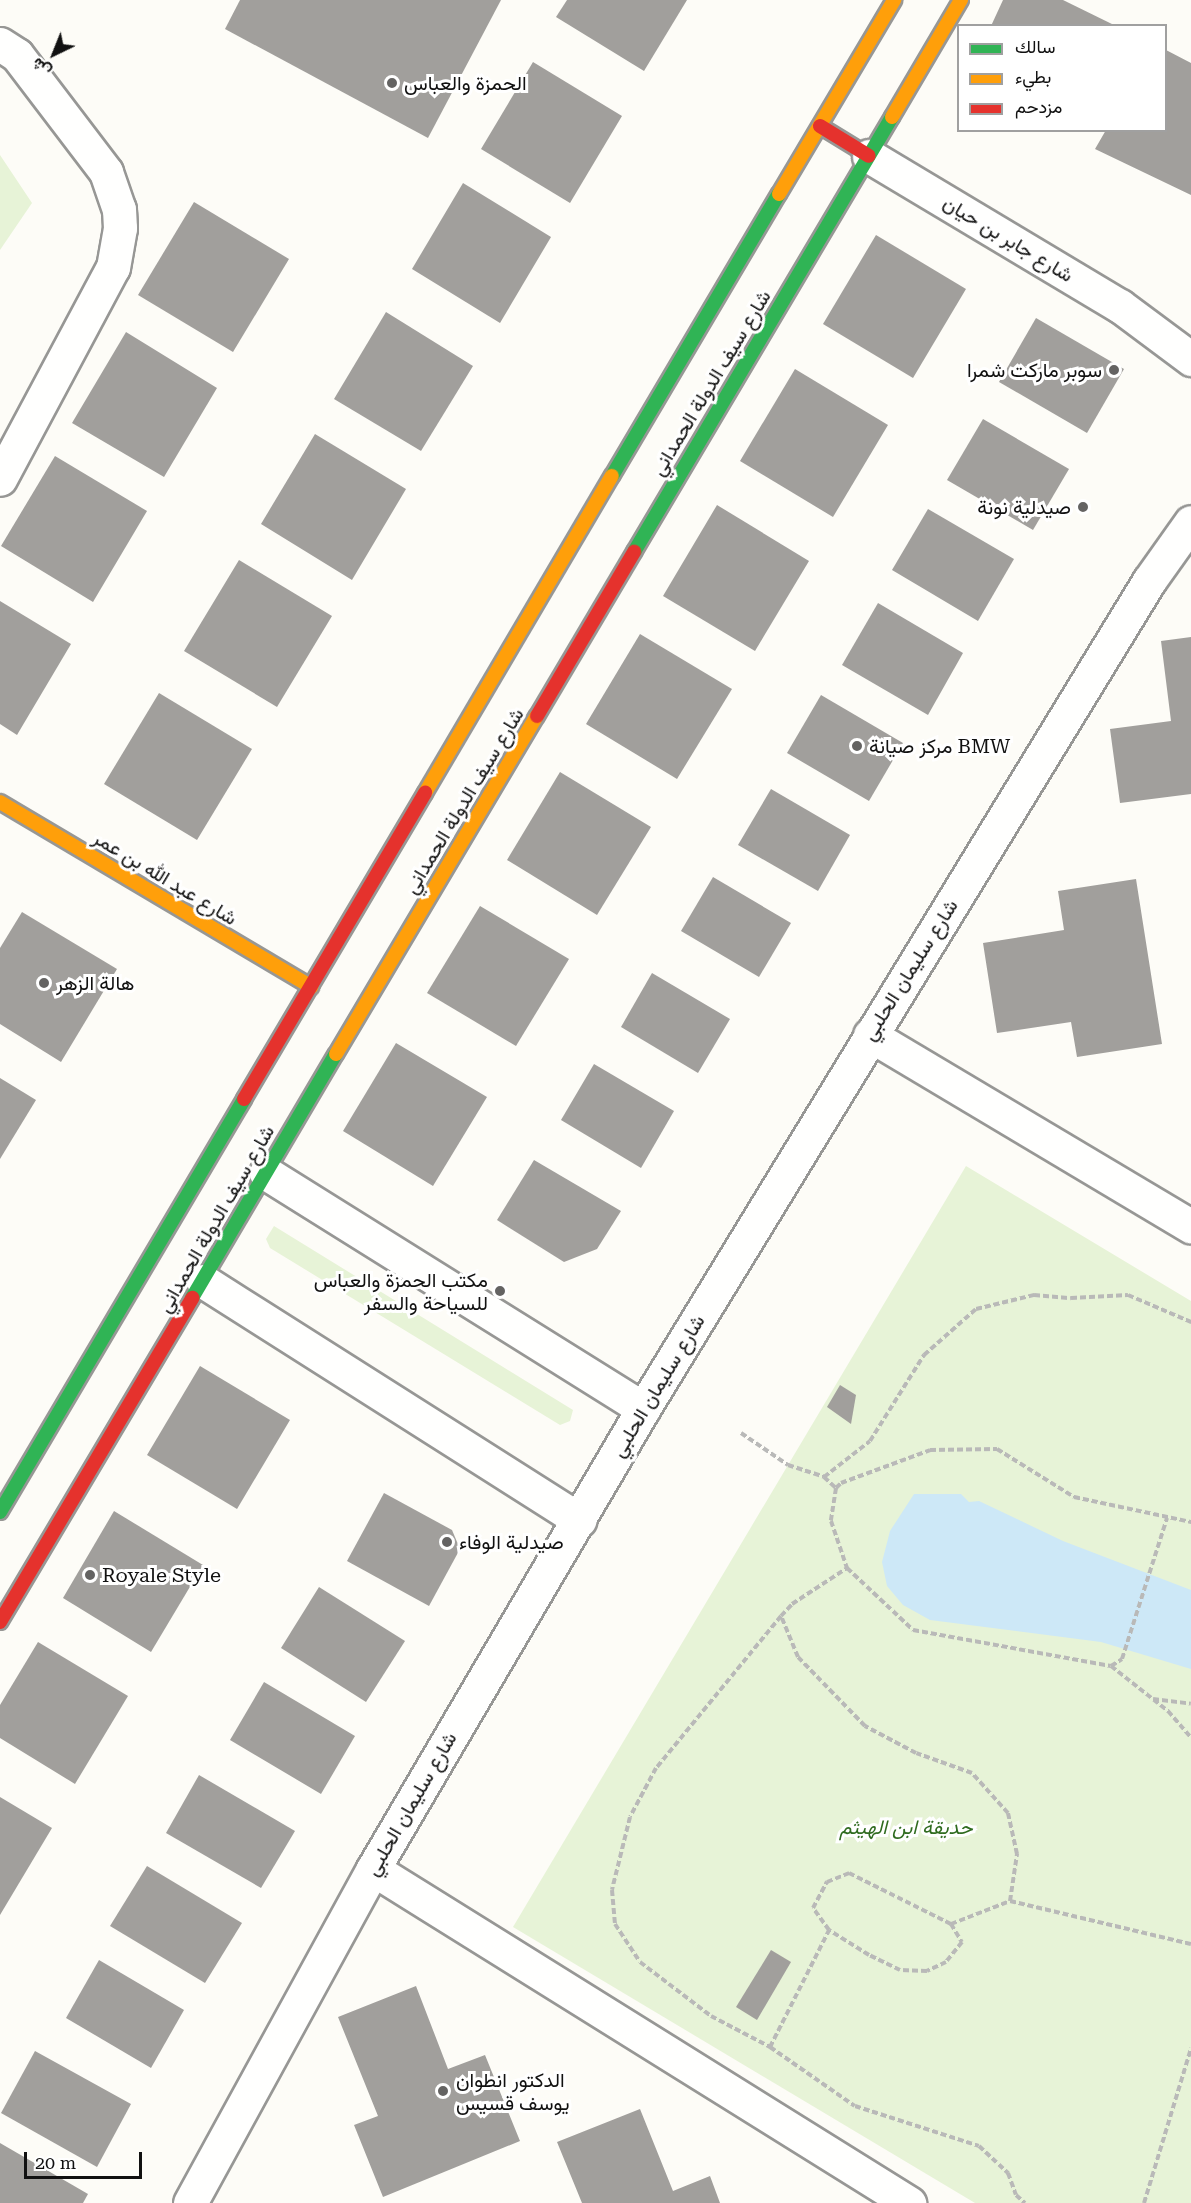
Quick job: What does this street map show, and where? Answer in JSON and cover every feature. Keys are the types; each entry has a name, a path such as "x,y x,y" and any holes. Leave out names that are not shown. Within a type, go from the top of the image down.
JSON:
{"main road":[{"name":"شارع سيف الدولة الحمداني","path":"0,1512 894,0"},
{"name":"شارع سيف الدولة الحمداني","path":"0,1622 961,0"},
{"name":"شارع جابر بن حيان","path":"820,126 869,156"},
{"name":"شارع عبد الله بن عمر","path":"0,802 311,987"}],"street":[{"path":"0,44 17,55 106,172 119,209 120,228 112,267 0,479"},
{"name":"شارع جابر بن حيان","path":"869,156 1120,306 1191,358"},
{"name":"شارع سليمان الحلبي","path":"190,2203 373,1869 580,1520 643,1409 1149,581 1191,522"},
{"path":"1149,581 1191,561"},
{"path":"870,1035 1191,1226"},
{"path":"266,1173 643,1409"},
{"path":"203,1281 580,1520"},
{"path":"373,1869 909,2203"}],"path":[{"path":"824,1477 870,1441 924,1355 976,1309 1034,1295 1071,1298 1128,1294 1191,1322"},
{"path":"741,1433 788,1465 824,1477 836,1488"},
{"path":"1191,1522 1074,1497 997,1449 930,1450 841,1483 836,1488 831,1521 847,1568 913,1630 1111,1666 1153,1699 1191,1737"},
{"path":"1111,1666 1122,1659 1167,1518"},
{"path":"847,1568 792,1604 656,1768 630,1817 612,1890 615,1924 640,1962 711,2016 770,2047 855,2106 979,2146 1008,2174 1016,2195 1025,2203"},
{"path":"781,1616 798,1657 865,1726 916,1753 972,1773 1008,1813 1017,1854 1010,1901"},
{"path":"1153,1699 1191,1704"},
{"path":"849,1873 951,1924 962,1942 946,1962 927,1971 900,1970 830,1930 813,1908 827,1882 849,1873"},
{"path":"951,1924 1010,1901 1191,1944"},
{"path":"770,2047 830,1930"},
{"path":"1144,2203 1191,2048"}],"green space":[{"path":"0,155 32,203 0,250"},
{"name":"حديقة ابن الهيثم","path":"966,1166 1191,1301 1191,2203 975,2203 513,1927"},
{"path":"274,1226 573,1410 570,1421 560,1425 270,1248 266,1239"}],"water":[{"path":"914,1494 961,1494 969,1502 979,1501 1063,1541 1191,1590 1191,1669 1101,1642 930,1620 903,1605 887,1586 882,1562 890,1531"}],"building":[{"name":"الحمزة والعباس","path":"240,0 501,0 428,138 225,29"},
{"path":"567,0 687,0 644,71 556,17"},
{"path":"1003,0 1063,0 1112,24 992,24"},
{"path":"1167,51 1191,63 1191,195 1095,149 1105,132 1167,132"},
{"path":"533,62 622,116 570,203 481,149"},
{"path":"463,183 551,237 500,323 412,269"},
{"path":"194,202 289,259 233,352 138,295"},
{"path":"876,235 966,289 913,378 823,324"},
{"path":"386,312 473,366 421,451 334,399"},
{"path":"1036,318 1124,369 1087,433 999,382"},
{"path":"126,332 217,388 164,477 72,423"},
{"path":"795,369 888,425 833,517 740,461"},
{"path":"983,419 1069,469 1033,530 947,480"},
{"path":"315,434 406,489 352,580 261,524"},
{"path":"55,456 147,511 93,602 1,546"},
{"path":"717,505 809,561 755,651 663,596"},
{"path":"928,509 1014,559 978,621 892,570"},
{"path":"239,560 332,616 277,707 184,651"},
{"path":"0,601 71,644 17,735 0,724"},
{"path":"878,603 963,653 928,715 842,665"},
{"path":"640,634 732,689 677,779 586,724"},
{"path":"1191,637 1191,794 1120,803 1110,729 1171,721 1161,641"},
{"path":"159,693 252,749 197,840 104,784"},
{"path":"821,695 903,743 869,801 787,753"},
{"path":"560,772 651,827 597,915 507,860"},
{"path":"771,789 850,835 818,891 738,845"},
{"path":"713,877 791,923 759,977 681,931"},
{"path":"1136,879 1162,1044 1077,1057 1071,1022 997,1033 983,943 1064,930 1058,891"},
{"path":"480,906 569,959 516,1046 427,993"},
{"path":"22,912 117,969 61,1062 0,1024 0,948"},
{"path":"652,973 730,1019 698,1073 621,1027"},
{"path":"396,1043 487,1097 433,1186 343,1131"},
{"path":"594,1064 674,1111 641,1168 561,1120"},
{"path":"0,1078 36,1100 0,1159"},
{"path":"534,1160 621,1211 597,1249 564,1262 497,1220"},
{"path":"200,1366 290,1420 237,1509 147,1455"},
{"path":"840,1385 856,1395 851,1424 827,1407"},
{"path":"384,1493 452,1530 460,1549 429,1606 347,1561"},
{"path":"114,1511 203,1565 151,1652 63,1598"},
{"path":"319,1587 405,1641 366,1702 281,1648"},
{"path":"38,1642 128,1696 75,1784 0,1738 0,1705"},
{"path":"264,1682 355,1736 321,1794 230,1740"},
{"path":"199,1775 295,1831 261,1888 166,1833"},
{"path":"0,1797 52,1828 0,1915"},
{"path":"147,1866 242,1923 205,1983 110,1926"},
{"path":"771,1950 791,1962 757,2020 736,2007"},
{"path":"99,1960 184,2010 151,2068 66,2018"},
{"path":"416,1986 448,2069 485,2055 520,2141 383,2197 354,2125 378,2116 338,2017"},
{"path":"35,2051 131,2104 97,2167 1,2113"},
{"path":"640,2109 673,2191 710,2176 720,2203 582,2203 557,2142"},
{"path":"0,2143 88,2194 83,2203 0,2203"}],"traffic: fast":[{"path":"634,552 892,117"},
{"path":"612,476 779,194"},
{"path":"192,1298 336,1054"},
{"path":"0,1512 244,1099"}],"traffic: slow":[{"path":"779,194 894,0"},
{"path":"892,117 961,0"},
{"path":"425,793 612,476"},
{"path":"336,1054 537,716"},
{"path":"0,802 311,987"}],"traffic: jam":[{"path":"820,126 869,156"},
{"path":"537,716 634,552"},
{"path":"244,1099 425,793"},
{"path":"0,1622 192,1298"}],"place":[{"name":"الحمزة والعباس","path":"392,83"},
{"name":"سوبر ماركت شمرا","path":"1114,370"},
{"name":"صيدلية نونة","path":"1083,507"},
{"name":"مركز صيانة BMW","path":"857,746"},
{"name":"هالة الزهر","path":"44,983"},
{"name":"مكتب الحمزة والعباس للسياحة والسفر","path":"500,1291"},
{"name":"صيدلية الوفاء","path":"447,1542"},
{"name":"Royale Style","path":"90,1575"},
{"name":"الدكتور انطوان يوسف قسيس","path":"443,2091"}]}
